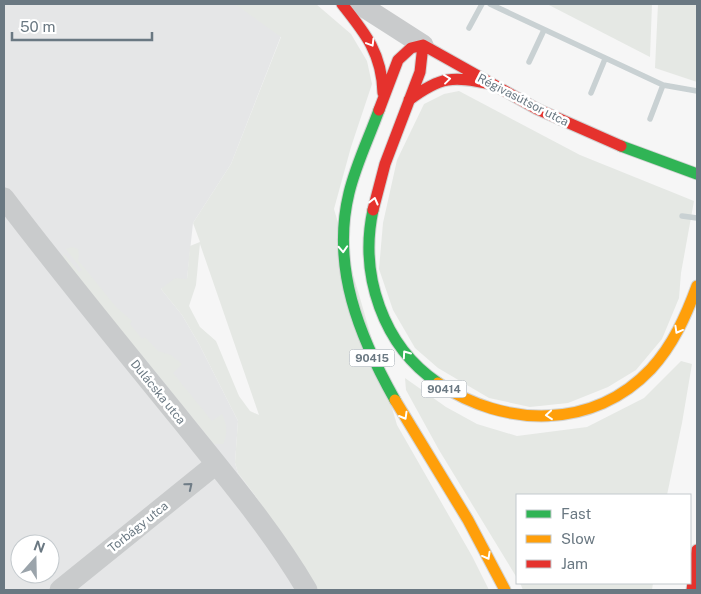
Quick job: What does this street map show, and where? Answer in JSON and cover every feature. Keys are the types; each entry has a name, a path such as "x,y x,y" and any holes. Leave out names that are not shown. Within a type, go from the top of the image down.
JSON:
{"main road":[{"name":"90415","path":"342,4 376,51 382,71 382,102"},
{"name":"90415","path":"422,45 411,48 398,60 355,173 347,201 343,236 344,268 348,294 359,329 380,373 466,519 505,590"},
{"name":"Régivasútsor utca","path":"422,45 491,84 573,125 697,174"},
{"name":"90414","path":"422,45 422,61 380,177 371,214 368,246 370,270 376,300 384,320 410,360 432,381 459,399 490,410 519,416 548,416 580,411 608,400 626,390 649,370 668,348 688,312 697,286"},
{"path":"409,100 430,85 446,78 461,78 491,84"},
{"path":"692,590 697,550"}],"street":[{"name":"Régivasútsor utca","path":"359,4 422,45"},
{"name":"Dulácska utca","path":"4,198 43,250 250,504 306,590"},
{"name":"Torbágy utca","path":"60,590 216,464"}],"shaded area":[{"path":"4,4 252,4 281,36 231,164 193,223 187,279 161,289 182,315 199,344 238,421 235,463 238,473 254,494 317,590 4,590"},
{"path":"235,4 316,4 351,34 367,61 372,84 351,147 334,209 397,425 472,556 489,590 317,590 254,494 238,473 235,463 238,421 199,344 182,315 161,289 175,278 187,279 190,246 200,242 193,223 231,164 281,37","holes":["200,243 259,415 250,411 239,396 216,341 200,327 189,306 196,285"]},
{"path":"547,4 652,4 650,57"},
{"path":"658,4 697,4 697,82 655,68"},
{"path":"459,91 580,155 694,201 681,273 679,298 662,339 636,370 608,387 568,403 530,407 489,398 438,368 415,348 393,310 379,269 383,223 397,160 424,104 444,94"},
{"path":"72,247 78,249 78,260 116,307 132,321 130,324 142,339 145,337 158,351 171,355 182,364 173,373 212,421 222,414 226,429 223,444 214,444 64,260 63,253 79,272 82,270 66,249"},
{"path":"681,361 692,364 667,494 516,494 516,576 439,450 406,390 405,378 446,407 477,424 517,436 587,427 644,398"},
{"path":"520,584 653,584 652,590 523,590"}],"waterway":[{"path":"469,28 482,4"},
{"path":"490,4 663,85 697,91"},
{"path":"529,62 544,30"},
{"path":"591,93 605,59"},
{"path":"650,119 663,85"},
{"path":"682,216 697,218"}],"traffic: fast":[{"path":"379,110 349,193 344,221 344,248 346,274 360,326 370,351 395,400"},
{"path":"621,146 697,174"},
{"path":"373,210 370,259 373,284 380,307 390,329 403,350 419,368 438,383"}],"traffic: slow":[{"path":"438,383 464,398 491,408 520,414 548,416 576,412 603,403 628,389 659,360 678,330 697,286"},
{"path":"395,400 468,520 505,590"}],"traffic: jam":[{"path":"342,4 371,45 380,67 383,93"},
{"path":"423,45 537,109 621,146"},
{"path":"373,210 385,164 420,72 423,45 411,48 398,60 379,110"},
{"path":"409,100 430,86 447,80 456,79 491,84"},
{"path":"692,590 697,550"}]}
